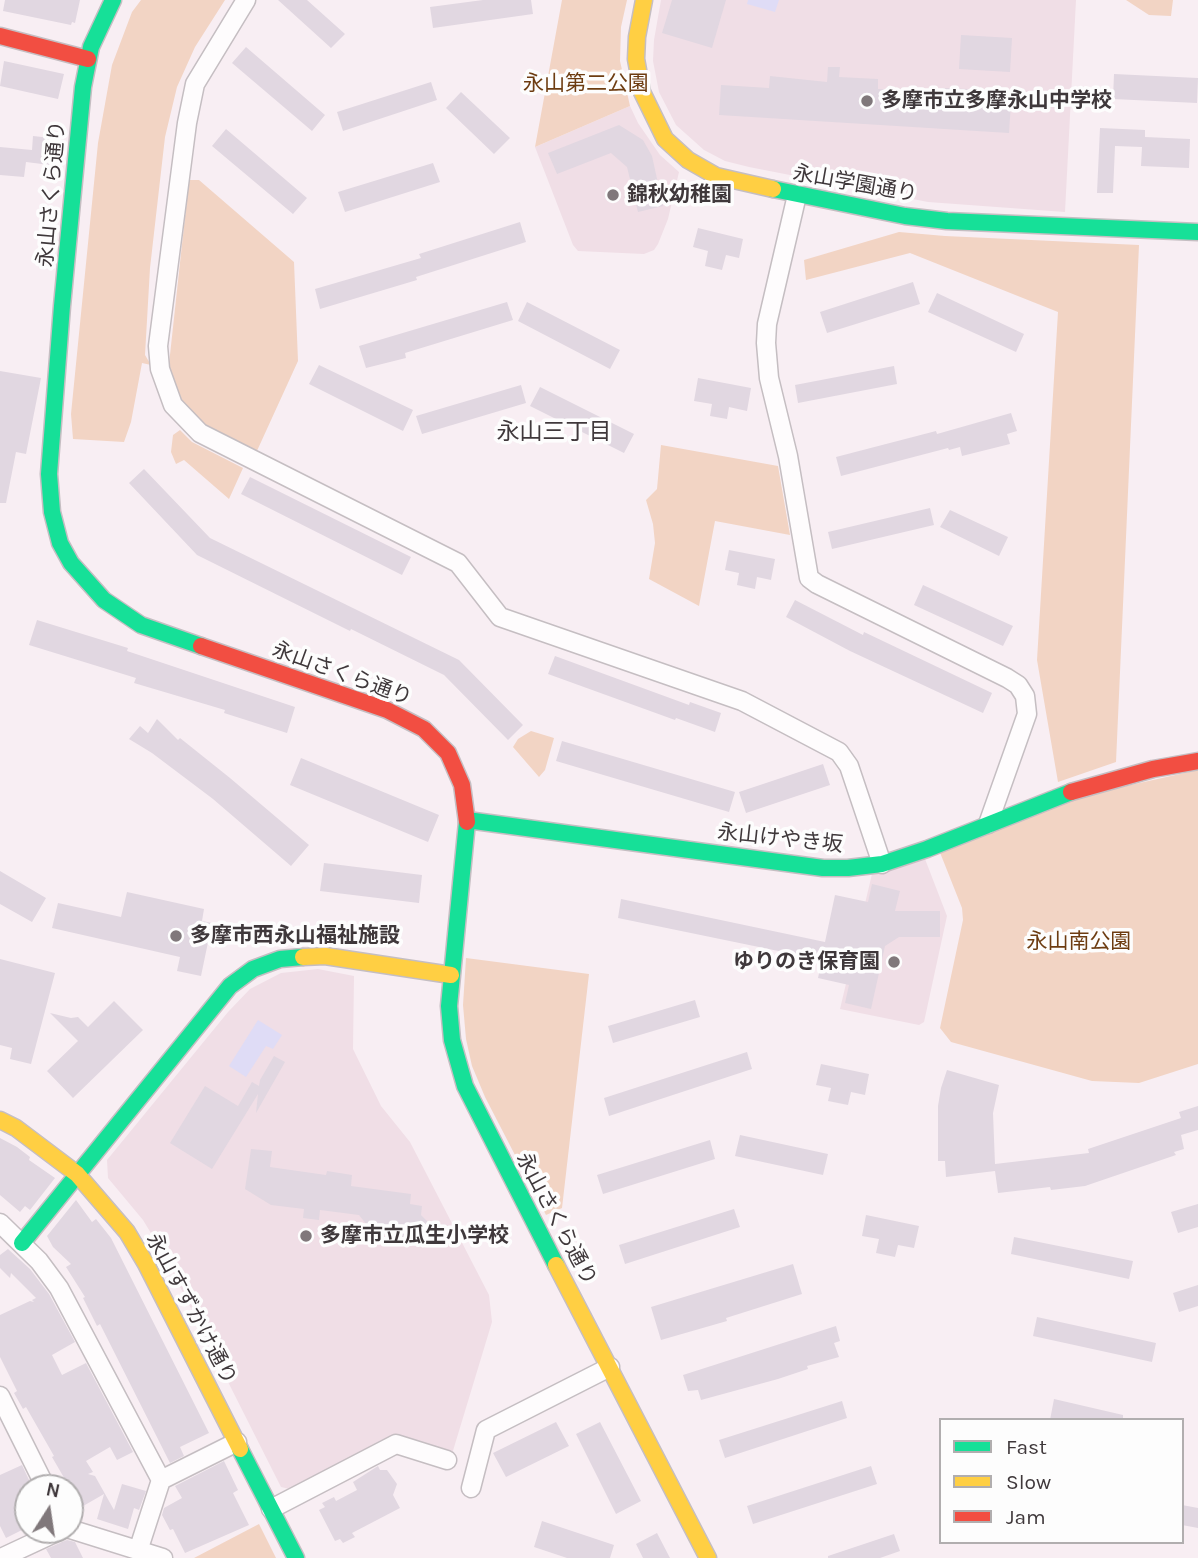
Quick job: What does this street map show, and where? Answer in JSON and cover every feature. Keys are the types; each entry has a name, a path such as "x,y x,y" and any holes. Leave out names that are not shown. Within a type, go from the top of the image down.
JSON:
{"street":[{"name":"永山さくら通り","path":"113,0 100,24 88,59 83,87 49,474 52,512 60,543 71,564 95,591 141,625 387,710 424,729 438,741 456,768 462,785 467,820 451,975 450,1023 455,1055 465,1086 708,1558"},
{"path":"246,0 195,84 187,123 159,346 160,369 173,405 200,433 458,563 500,617 742,701 839,752 849,766 882,863"},
{"name":"永山学園通り","path":"644,0 637,37 638,75 642,93 665,139 688,160 716,176 797,195 947,221 1198,232"},
{"path":"0,36 88,59"},
{"path":"797,195 767,324 766,344 769,378 788,456 809,578 1018,685 1025,696 1027,714 988,824"},
{"name":"永山けやき坂","path":"467,820 823,869 848,868 882,863 959,838 1087,786 1117,777 1198,761"},
{"path":"22,1243 230,986 253,969 280,959 325,956 451,975"},
{"name":"永山すずかけ通り","path":"0,1120 16,1128 78,1174 127,1233 296,1558"},
{"path":"0,1223 22,1243 59,1288 161,1480"},
{"path":"471,1488 486,1430 610,1367"},
{"path":"0,1396 39,1474"},
{"path":"138,1550 161,1480 237,1442"},
{"path":"271,1509 396,1444 447,1460"},
{"path":"84,1533 163,1558"},
{"path":"1,1558 31,1544"}],"shaded area":[{"name":"多摩市立多摩永山中学校","path":"661,0 1076,0 1065,212 928,202 749,167 725,161 704,150 676,125 659,92 653,61"},
{"path":"748,0 779,0 775,12 747,4"},
{"name":"錦秋幼稚園","path":"630,106 660,155 679,172 668,219 654,250 644,254 578,251 573,245 535,147"},
{"name":"ゆりのき保育園","path":"925,859 947,916 924,1022 919,1025 840,1009 872,874"},
{"name":"多摩市立瓜生小学校","path":"318,969 354,976 353,1049 381,1106 410,1142 489,1295 492,1322 452,1454 396,1436 294,1490 281,1487 163,1253 143,1220 108,1178 107,1160 228,1012 250,989 281,973"},
{"path":"258,1020 282,1035 273,1049 266,1046 246,1077 229,1066"}],"green space":[{"path":"141,0 225,0 195,47 177,87 165,137 150,268 145,355 151,365 142,363 131,422 124,442 73,439 71,414 98,143 112,65 132,12"},
{"name":"永山第二公園","path":"562,0 627,0 621,27 620,61 630,106 535,147"},
{"path":"1126,0 1173,0 1171,16 1149,15"},
{"path":"189,180 199,180 294,262 298,361 256,453 205,427 188,411 175,390 169,364"},
{"path":"899,232 1139,245 1116,762 1058,782 1037,660 1058,312 910,253 806,280 804,260"},
{"path":"180,430 192,442 243,468 229,499 184,460 176,464 171,452 173,435"},
{"path":"661,445 778,466 790,535 715,521 699,606 649,579 655,543 646,500 657,489"},
{"path":"531,731 554,738 545,770 539,777 513,747 518,739"},
{"name":"永山南公園","path":"1198,770 1198,1064 1139,1083 1092,1081 951,1042 940,1028 963,920 962,908 939,850 1090,794"},
{"path":"466,958 589,974 562,1208 546,1215 485,1097 472,1066 463,1005"},
{"path":"259,1524 276,1558 194,1558"}],"building":[{"path":"5,0 80,0 75,23 72,22 71,25 3,11"},
{"path":"278,0 307,0 345,34 331,48"},
{"path":"483,0 531,0 533,14 433,28 430,7"},
{"path":"672,0 726,0 712,48 662,33"},
{"path":"961,35 1012,38 1010,72 959,69"},
{"path":"246,47 325,115 312,131 232,63"},
{"path":"4,61 64,74 58,99 0,86"},
{"path":"828,67 840,67 839,77 878,79 878,89 943,93 943,88 968,89 967,101 1011,103 1009,133 719,115 721,85 769,88 770,76 827,82"},
{"path":"1114,74 1198,78 1197,103 1113,99"},
{"path":"431,82 437,100 343,131 337,112"},
{"path":"461,92 510,138 494,154 446,108"},
{"path":"619,125 643,140 652,156 663,206 638,212 627,167 611,153 557,174 548,153"},
{"path":"1100,128 1145,130 1145,137 1190,139 1189,168 1141,166 1142,147 1115,146 1113,193 1097,193"},
{"path":"226,129 307,198 293,214 212,146"},
{"path":"33,136 60,139 58,166 26,162 24,177 0,175 0,147 32,150"},
{"path":"433,163 440,182 345,212 338,192"},
{"path":"520,222 526,242 416,277 417,280 320,309 315,289 421,258 419,254"},
{"path":"698,228 743,239 739,258 726,255 722,270 705,266 708,251 693,247"},
{"path":"913,282 920,304 827,333 820,312"},
{"path":"937,293 1024,334 1016,352 928,312"},
{"path":"507,302 513,320 405,353 406,358 366,368 359,346"},
{"path":"527,302 620,350 610,369 518,321"},
{"path":"319,365 413,410 403,431 309,384"},
{"path":"894,366 897,384 798,403 795,385"},
{"path":"0,371 41,378 26,454 16,452 6,503 0,503"},
{"path":"698,378 751,388 747,411 729,407 727,419 710,416 712,404 694,401"},
{"path":"521,385 526,403 422,434 416,416"},
{"path":"540,387 634,434 624,453 530,406"},
{"path":"1011,413 1017,431 1007,434 1010,444 962,456 960,447 948,448 841,476 836,457 936,431 937,434"},
{"path":"144,469 210,538 459,660 523,725 508,740 444,675 197,555 129,483"},
{"path":"250,477 411,557 402,575 241,494"},
{"path":"930,508 934,525 832,549 828,532"},
{"path":"950,510 1008,537 999,556 940,527"},
{"path":"729,550 775,559 771,580 757,577 755,589 737,585 739,573 725,570"},
{"path":"923,585 1013,626 1003,646 914,605"},
{"path":"795,600 863,635 864,632 992,693 983,713 850,651 786,617"},
{"path":"37,620 128,648 127,651 295,707 287,733 224,713 225,710 134,683 136,678 29,645"},
{"path":"555,656 689,705 690,702 721,713 715,732 548,674"},
{"path":"157,719 178,740 180,738 230,778 309,845 291,866 213,799 129,739 140,726 148,733"},
{"path":"562,741 735,792 729,812 556,761"},
{"path":"301,758 439,815 428,842 290,785"},
{"path":"823,764 830,785 746,813 739,792"},
{"path":"324,863 422,875 419,903 320,891"},
{"path":"0,871 46,898 32,922 0,904"},
{"path":"872,884 900,891 895,911 940,911 940,937 899,937 885,946 871,1009 845,1003 849,985 818,978 822,960 618,918 621,899 825,942 835,895 868,902"},
{"name":"多摩市西永山福祉施設","path":"127,892 204,909 202,921 212,923 201,976 177,971 180,957 52,928 58,903 121,917"},
{"path":"0,959 55,973 31,1064 10,1059 12,1048 0,1045"},
{"path":"695,1000 700,1017 613,1043 608,1026"},
{"path":"114,1001 143,1030 73,1098 47,1071 78,1041 50,1013 78,1017 88,1027"},
{"path":"747,1052 752,1069 609,1116 604,1098"},
{"path":"274,1056 285,1062 256,1113 258,1094 212,1169 170,1143 205,1086 238,1106 252,1082 259,1086"},
{"path":"821,1064 869,1074 865,1095 851,1092 848,1105 828,1101 831,1088 816,1085"},
{"path":"947,1070 999,1085 993,1113 995,1164 1089,1153 1088,1149 1181,1118 1179,1112 1198,1106 1198,1130 1181,1135 1184,1149 1174,1152 1176,1155 1085,1186 998,1193 995,1171 946,1177 945,1161 938,1161 938,1106"},
{"path":"740,1135 828,1154 823,1175 735,1156"},
{"path":"0,1138 17,1147 30,1157 29,1160 55,1178 30,1210 25,1206 20,1212 0,1195"},
{"path":"710,1140 715,1159 603,1194 597,1175"},
{"path":"251,1149 272,1151 270,1167 326,1175 327,1171 352,1175 351,1186 411,1194 410,1204 422,1206 421,1215 429,1223 427,1241 366,1231 367,1225 359,1215 320,1210 319,1220 303,1218 304,1209 271,1205 245,1189"},
{"path":"76,1200 92,1222 96,1219 111,1238 209,1433 180,1447 184,1456 170,1463 100,1324 97,1326 83,1298 85,1297 66,1267 71,1264 53,1247 47,1236"},
{"path":"1198,1204 1198,1227 1178,1233 1171,1212"},
{"path":"734,1209 740,1227 625,1264 619,1245"},
{"path":"866,1215 919,1226 914,1248 898,1245 895,1257 876,1253 879,1239 862,1236"},
{"path":"1014,1237 1133,1261 1129,1279 1011,1254"},
{"path":"8,1249 30,1269 49,1294 75,1342 52,1355 62,1375 86,1363 133,1452 117,1460 110,1447 86,1461 93,1472 88,1474 95,1476 114,1510 122,1484 146,1491 139,1510 134,1508 128,1529 97,1519 104,1494 84,1506 84,1474 62,1474 26,1407 23,1409 14,1393 17,1391 0,1357 0,1315 30,1301 34,1302 32,1300 36,1298 11,1273 10,1278 0,1268 0,1255"},
{"path":"793,1264 802,1294 726,1318 727,1321 661,1340 651,1307"},
{"path":"1198,1285 1198,1306 1179,1312 1173,1293"},
{"path":"1037,1317 1156,1343 1152,1362 1033,1336"},
{"path":"836,1326 840,1341 834,1343 839,1357 807,1366 808,1369 778,1379 701,1400 698,1390 688,1391 683,1375"},
{"path":"1054,1399 1123,1415 1123,1418 1050,1418"},
{"path":"842,1401 847,1418 725,1458 719,1440"},
{"path":"556,1422 569,1446 506,1477 493,1453"},
{"path":"600,1422 641,1501 616,1514 576,1434"},
{"path":"224,1461 238,1490 233,1493 249,1525 185,1553 173,1529 170,1530 162,1515 164,1508 182,1498 175,1486"},
{"path":"22,1465 26,1474 14,1474 14,1534 6,1538 0,1526 0,1475"},
{"path":"378,1466 380,1470 387,1470 397,1484 393,1495 400,1508 352,1533 355,1537 343,1543 340,1539 335,1541 319,1510 325,1507 322,1503 334,1497 336,1501 357,1490 353,1482"},
{"path":"871,1466 877,1484 753,1524 747,1506"},
{"path":"1184,1505 1198,1508 1198,1528 1184,1525"},
{"path":"542,1521 614,1545 610,1558 567,1558 534,1547"},
{"path":"657,1533 670,1558 643,1558 636,1544"},
{"path":"894,1534 900,1551 880,1558 828,1558 828,1556"},
{"path":"58,1544 76,1544 83,1558 51,1558 46,1549"}],"traffic: fast":[{"path":"113,0 91,47 83,87 49,474 52,512 60,543 71,563 104,600 141,625 201,646"},
{"path":"773,189 905,216 947,221 1198,232"},
{"path":"467,820 823,868 848,868 882,864 927,849 1071,792"},
{"path":"467,822 449,1006 452,1040 465,1086 556,1265"},
{"path":"22,1243 230,986 253,969 280,959 303,957"},
{"path":"240,1449 296,1558"}],"traffic: slow":[{"path":"644,0 636,59 642,92 665,139 688,160 716,176 773,189"},
{"path":"303,957 325,956 451,975"},
{"path":"0,1120 16,1128 77,1174 127,1232 240,1449"},
{"path":"556,1265 708,1558"}],"traffic: jam":[{"path":"0,36 88,59"},
{"path":"201,646 387,710 424,729 448,753 462,785 467,822"},
{"path":"1071,792 1153,769 1198,761"}],"place":[{"name":"多摩市立多摩永山中学校","path":"867,101"},
{"name":"錦秋幼稚園","path":"613,195"},
{"name":"多摩市西永山福祉施設","path":"176,936"},
{"name":"ゆりのき保育園","path":"894,962"},
{"name":"多摩市立瓜生小学校","path":"306,1236"}],"district":[{"name":"永山三丁目","path":"554,432"}]}
